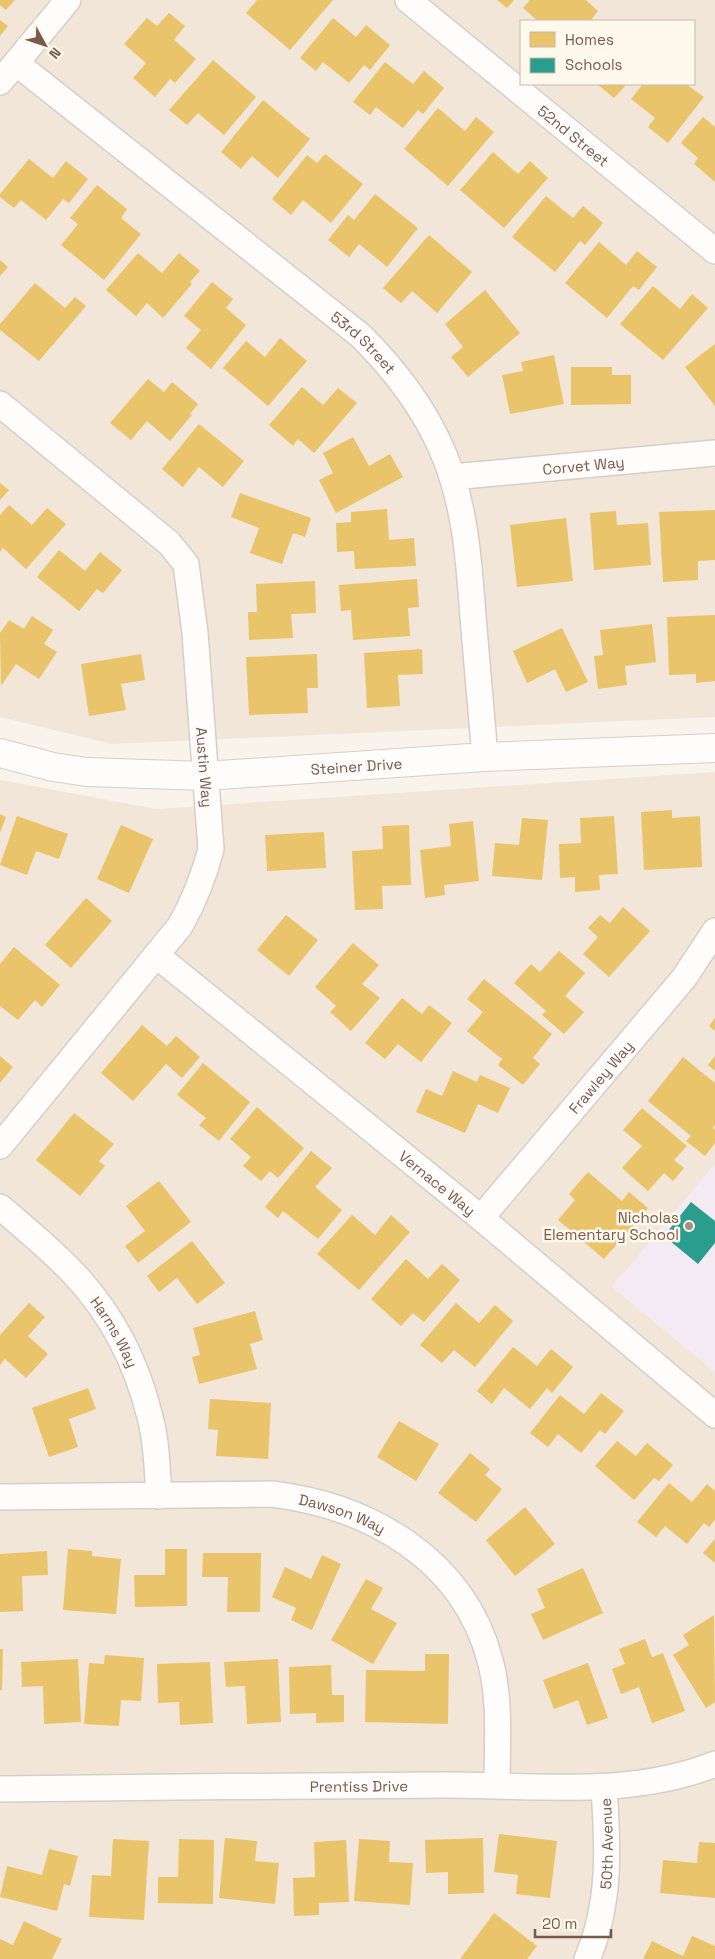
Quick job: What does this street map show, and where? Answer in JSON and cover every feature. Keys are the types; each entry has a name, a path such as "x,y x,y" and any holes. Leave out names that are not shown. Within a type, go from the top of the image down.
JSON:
{"street":[{"path":"0,82 68,0"},
{"name":"52nd Street","path":"408,0 715,251"},
{"name":"53rd Street","path":"16,63 361,336 387,364 416,401 443,450 460,504 469,561 485,757"},
{"name":"Austin Way","path":"0,404 169,543 186,564 195,633 212,849 204,876 180,926 0,1146"},
{"name":"Corvet Way","path":"452,477 715,453"},
{"name":"Steiner Drive","path":"0,753 53,767 87,772 205,776 485,757 715,748"},
{"name":"Frawley Way","path":"480,1218 684,978 715,931"},
{"name":"Vernace Way","path":"156,955 480,1218 715,1415"},
{"name":"Harms Way","path":"0,1207 76,1275 109,1318 122,1341 134,1366 150,1417 155,1443 159,1496"},
{"name":"Dawson Way","path":"0,1497 272,1494 302,1498 378,1524 428,1558 466,1604 480,1631 490,1660 496,1690 498,1720 497,1785"},
{"name":"Prentiss Drive","path":"0,1789 497,1785 604,1788 680,1776 715,1764"},
{"name":"50th Avenue","path":"587,1959 598,1926 608,1870 604,1788"}],"shaded area":[{"path":"0,0 715,0 715,717 112,744 0,717"},
{"path":"715,772 715,1164 612,1287 715,1372 715,1959 0,1959 0,780 157,809"},
{"name":"Nicholas Elementary School","path":"715,1164 715,1372 612,1287"}],"building: Homes":[{"path":"0,0 15,0 6,10 0,5"},
{"path":"257,0 333,0 290,50 246,13"},
{"path":"497,0 514,0 507,8"},
{"path":"530,0 586,0 598,11 591,20 537,20 523,8"},
{"path":"169,13 185,26 174,40 196,59 175,83 170,79 155,97 133,78 146,63 124,44 147,18 157,26"},
{"path":"333,18 356,37 366,25 390,45 370,70 364,65 349,83 323,62 316,71 300,58"},
{"path":"0,20 8,26 0,36"},
{"path":"213,60 256,97 224,135 198,113 187,125 169,110"},
{"path":"385,62 413,84 424,71 444,88 423,114 418,110 403,128 376,107 370,115 353,102"},
{"path":"598,85 626,85 614,98"},
{"path":"642,85 687,85 704,97 668,143 648,127 655,118 631,99"},
{"path":"263,100 310,139 278,178 252,156 241,169 221,152"},
{"path":"438,108 465,131 476,117 494,132 448,186 404,149"},
{"path":"703,117 715,127 715,182 694,164 698,158 681,143"},
{"path":"493,152 518,174 530,161 548,178 504,228 460,190"},
{"path":"325,154 363,184 331,223 303,200 291,215 272,199 307,155 317,163"},
{"path":"29,159 53,178 66,161 88,179 69,203 63,199 46,220 21,200 14,208 0,197 0,194"},
{"path":"97,185 127,209 121,218 141,234 104,280 61,245 78,224 70,218"},
{"path":"375,194 418,228 387,267 359,244 349,257 328,240 348,215 354,220"},
{"path":"546,196 573,218 583,206 603,223 585,245 580,241 555,272 512,237"},
{"path":"429,235 472,272 437,313 412,291 401,303 383,288"},
{"path":"599,242 626,265 637,251 657,267 639,290 633,286 607,318 565,283"},
{"path":"138,253 162,273 179,253 200,271 190,282 192,284 163,318 147,303 136,316 106,290"},
{"path":"0,260 8,267 0,276"},
{"path":"212,282 233,299 226,308 246,325 211,369 186,348 201,330 184,316"},
{"path":"35,283 65,308 75,297 86,306 39,361 0,330 0,324"},
{"path":"653,286 680,309 692,294 708,308 663,360 620,324"},
{"path":"485,290 520,333 468,377 451,357 463,347 445,324"},
{"path":"280,338 307,361 268,406 223,368 246,341 265,357"},
{"path":"715,344 715,406 685,367"},
{"path":"554,355 564,404 510,414 502,375 523,371 521,362"},
{"path":"571,367 612,367 612,375 631,375 631,404 571,405"},
{"path":"148,379 164,392 172,382 198,404 190,414 192,415 170,441 147,421 131,440 110,423"},
{"path":"302,387 323,405 338,388 357,403 314,453 298,439 293,446 269,425"},
{"path":"199,424 244,461 223,487 199,467 183,487 162,469"},
{"path":"353,437 369,466 390,454 403,477 336,513 319,480 333,473 323,453"},
{"path":"0,483 9,490 0,500"},
{"path":"240,493 311,518 305,537 293,533 282,564 250,553 259,528 231,517"},
{"path":"9,505 32,525 47,508 66,524 26,569 3,548 0,552 0,515"},
{"path":"387,509 389,540 414,538 416,566 355,569 354,551 337,552 336,523 351,522 351,512"},
{"path":"715,510 715,560 698,561 698,580 663,582 659,512"},
{"path":"616,511 617,525 648,523 651,565 594,570 590,513"},
{"path":"566,518 573,581 517,587 510,525"},
{"path":"59,550 85,571 100,552 122,570 103,593 97,589 79,611 37,577"},
{"path":"417,579 419,607 408,608 410,636 353,640 351,610 341,611 339,585"},
{"path":"315,581 316,613 291,614 293,638 249,640 248,612 257,612 256,584"},
{"path":"715,615 715,681 696,683 696,674 669,675 667,617"},
{"path":"32,616 53,630 44,644 57,652 39,679 16,664 1,686 0,633 9,620 24,629"},
{"path":"652,624 656,662 625,666 627,685 598,689 594,656 603,655 600,630"},
{"path":"562,628 588,682 566,692 555,669 527,683 513,651"},
{"path":"422,649 423,674 398,675 400,706 367,708 364,653"},
{"path":"141,654 145,680 121,684 126,710 89,716 81,664"},
{"path":"317,654 318,688 307,688 308,713 249,715 246,657"},
{"path":"672,810 672,818 700,816 702,867 644,870 641,812"},
{"path":"0,814 6,817 0,833"},
{"path":"17,816 68,834 59,859 36,851 27,875 0,865"},
{"path":"614,816 618,874 599,875 600,890 575,892 575,877 560,878 559,844 581,843 580,818"},
{"path":"522,818 548,820 542,880 492,876 495,843 519,845"},
{"path":"473,821 479,881 444,885 445,895 425,898 420,850 451,846 449,824"},
{"path":"121,825 153,839 129,893 97,879"},
{"path":"409,825 411,885 382,886 383,909 355,910 352,851 383,849 382,826"},
{"path":"324,832 326,868 267,871 265,835"},
{"path":"86,898 112,921 71,968 45,945"},
{"path":"623,907 650,931 609,977 583,954 598,937 588,928 600,915 610,923"},
{"path":"286,915 318,940 289,976 257,950"},
{"path":"353,943 379,965 362,984 380,998 351,1031 330,1012 336,1006 315,987"},
{"path":"14,947 60,985 42,1007 35,1000 18,1020 0,1006 0,964"},
{"path":"559,951 585,973 565,996 584,1012 564,1034 542,1015 546,1011 514,983 531,964 540,972"},
{"path":"484,979 552,1034 533,1058 540,1064 523,1085 498,1065 502,1059 467,1031 483,1012 467,999"},
{"path":"402,998 422,1014 429,1005 452,1023 421,1062 398,1044 385,1059 365,1043"},
{"path":"715,1018 715,1031 709,1026"},
{"path":"142,1025 167,1046 176,1036 200,1057 182,1078 166,1064 133,1101 101,1073"},
{"path":"0,1056 13,1067 0,1083"},
{"path":"715,1056 715,1071 708,1065"},
{"path":"683,1057 715,1083 715,1125 713,1128 715,1130 715,1143 705,1156 686,1141 691,1136 648,1101"},
{"path":"203,1063 250,1102 219,1141 199,1125 206,1118 177,1095"},
{"path":"453,1071 477,1082 480,1075 510,1088 498,1113 478,1104 465,1133 416,1112 426,1089 442,1096"},
{"path":"257,1107 304,1148 278,1178 270,1171 261,1181 243,1166 251,1157 230,1139"},
{"path":"642,1108 687,1146 674,1160 684,1168 673,1181 664,1173 648,1191 622,1168 642,1146 623,1130"},
{"path":"74,1113 114,1144 99,1161 105,1166 80,1196 36,1160"},
{"path":"311,1151 332,1168 315,1187 342,1210 318,1239 283,1211 278,1218 265,1207"},
{"path":"588,1172 622,1201 629,1192 648,1208 604,1259 558,1220 575,1200 569,1194"},
{"path":"159,1181 191,1222 138,1263 125,1246 145,1231 126,1206"},
{"path":"352,1215 375,1235 391,1215 410,1232 359,1290 317,1254"},
{"path":"192,1241 225,1283 197,1304 177,1278 159,1292 147,1276"},
{"path":"406,1259 428,1279 442,1264 460,1280 424,1322 413,1313 401,1326 371,1299"},
{"path":"29,1303 45,1317 28,1336 48,1354 26,1378 5,1359 0,1365 0,1335"},
{"path":"456,1303 479,1323 495,1305 513,1321 475,1367 454,1350 442,1363 420,1345"},
{"path":"255,1311 263,1340 250,1344 257,1369 199,1384 192,1357 200,1355 193,1328"},
{"path":"513,1347 537,1366 551,1349 573,1367 552,1393 547,1388 530,1409 504,1388 492,1404 477,1391"},
{"path":"88,1388 96,1409 69,1419 78,1447 49,1457 32,1408"},
{"path":"601,1393 624,1411 605,1434 600,1430 581,1453 558,1434 548,1447 530,1433 560,1395 584,1414"},
{"path":"210,1399 271,1403 268,1459 216,1456 218,1430 208,1429"},
{"path":"399,1421 439,1444 416,1481 377,1457"},
{"path":"617,1441 636,1456 647,1443 673,1465 659,1481 654,1478 634,1500 595,1466"},
{"path":"470,1453 490,1469 485,1475 502,1489 476,1522 438,1493"},
{"path":"669,1483 692,1502 707,1484 715,1491 715,1520 709,1527 704,1523 687,1544 665,1526 656,1537 637,1522"},
{"path":"525,1507 555,1544 515,1576 486,1540"},
{"path":"715,1539 715,1563 703,1553"},
{"path":"68,1549 92,1551 92,1556 121,1559 116,1614 63,1610"},
{"path":"165,1549 187,1549 187,1606 135,1607 134,1575 165,1575"},
{"path":"47,1551 48,1575 22,1576 23,1611 0,1612 0,1554"},
{"path":"203,1553 261,1553 260,1612 227,1612 228,1577 202,1577"},
{"path":"322,1555 341,1564 312,1630 291,1620 296,1608 272,1597 285,1567 311,1579"},
{"path":"583,1568 603,1613 543,1640 531,1614 545,1608 537,1589"},
{"path":"366,1579 383,1588 371,1609 397,1623 373,1664 331,1640"},
{"path":"714,1615 715,1702 706,1708 673,1655 689,1645 683,1635"},
{"path":"645,1639 652,1657 663,1653 685,1711 652,1723 639,1687 621,1694 612,1669 625,1664 619,1649"},
{"path":"0,1649 3,1649 2,1690 0,1690"},
{"path":"425,1654 449,1654 448,1724 365,1722 366,1670 425,1671"},
{"path":"105,1655 144,1658 141,1701 121,1700 119,1726 84,1724 89,1663 104,1664"},
{"path":"78,1659 81,1722 44,1724 43,1686 22,1687 21,1662"},
{"path":"278,1659 281,1722 247,1724 245,1686 226,1687 224,1662"},
{"path":"210,1662 213,1723 180,1725 179,1702 158,1703 157,1664"},
{"path":"588,1663 608,1718 587,1725 578,1700 554,1709 543,1680"},
{"path":"331,1665 332,1695 344,1695 344,1722 316,1723 316,1713 290,1714 289,1667"},
{"path":"499,1834 557,1841 550,1898 516,1894 518,1875 494,1872"},
{"path":"225,1838 257,1841 255,1861 279,1863 275,1904 219,1898"},
{"path":"483,1838 484,1893 448,1894 448,1872 426,1873 425,1840"},
{"path":"113,1839 149,1841 144,1920 89,1917 92,1875 111,1876"},
{"path":"179,1839 214,1840 213,1904 158,1903 158,1877 178,1877"},
{"path":"359,1839 390,1841 389,1862 413,1863 410,1905 354,1901"},
{"path":"346,1840 349,1902 319,1903 319,1915 294,1916 293,1878 315,1877 314,1842"},
{"path":"699,1842 715,1843 715,1898 660,1893 663,1860 697,1863"},
{"path":"49,1849 78,1856 70,1886 64,1884 57,1911 0,1897 7,1866 42,1875"},
{"path":"494,1913 537,1946 527,1959 460,1959"},
{"path":"24,1921 62,1939 52,1959 0,1959 0,1939 13,1945"},
{"path":"692,1936 715,1946 715,1959 643,1959 652,1941 683,1956"}],"building: Schools":[{"path":"691,1202 715,1221 715,1243 698,1264 664,1236"}],"place":[{"name":"Nicholas Elementary School","path":"689,1226"}]}
